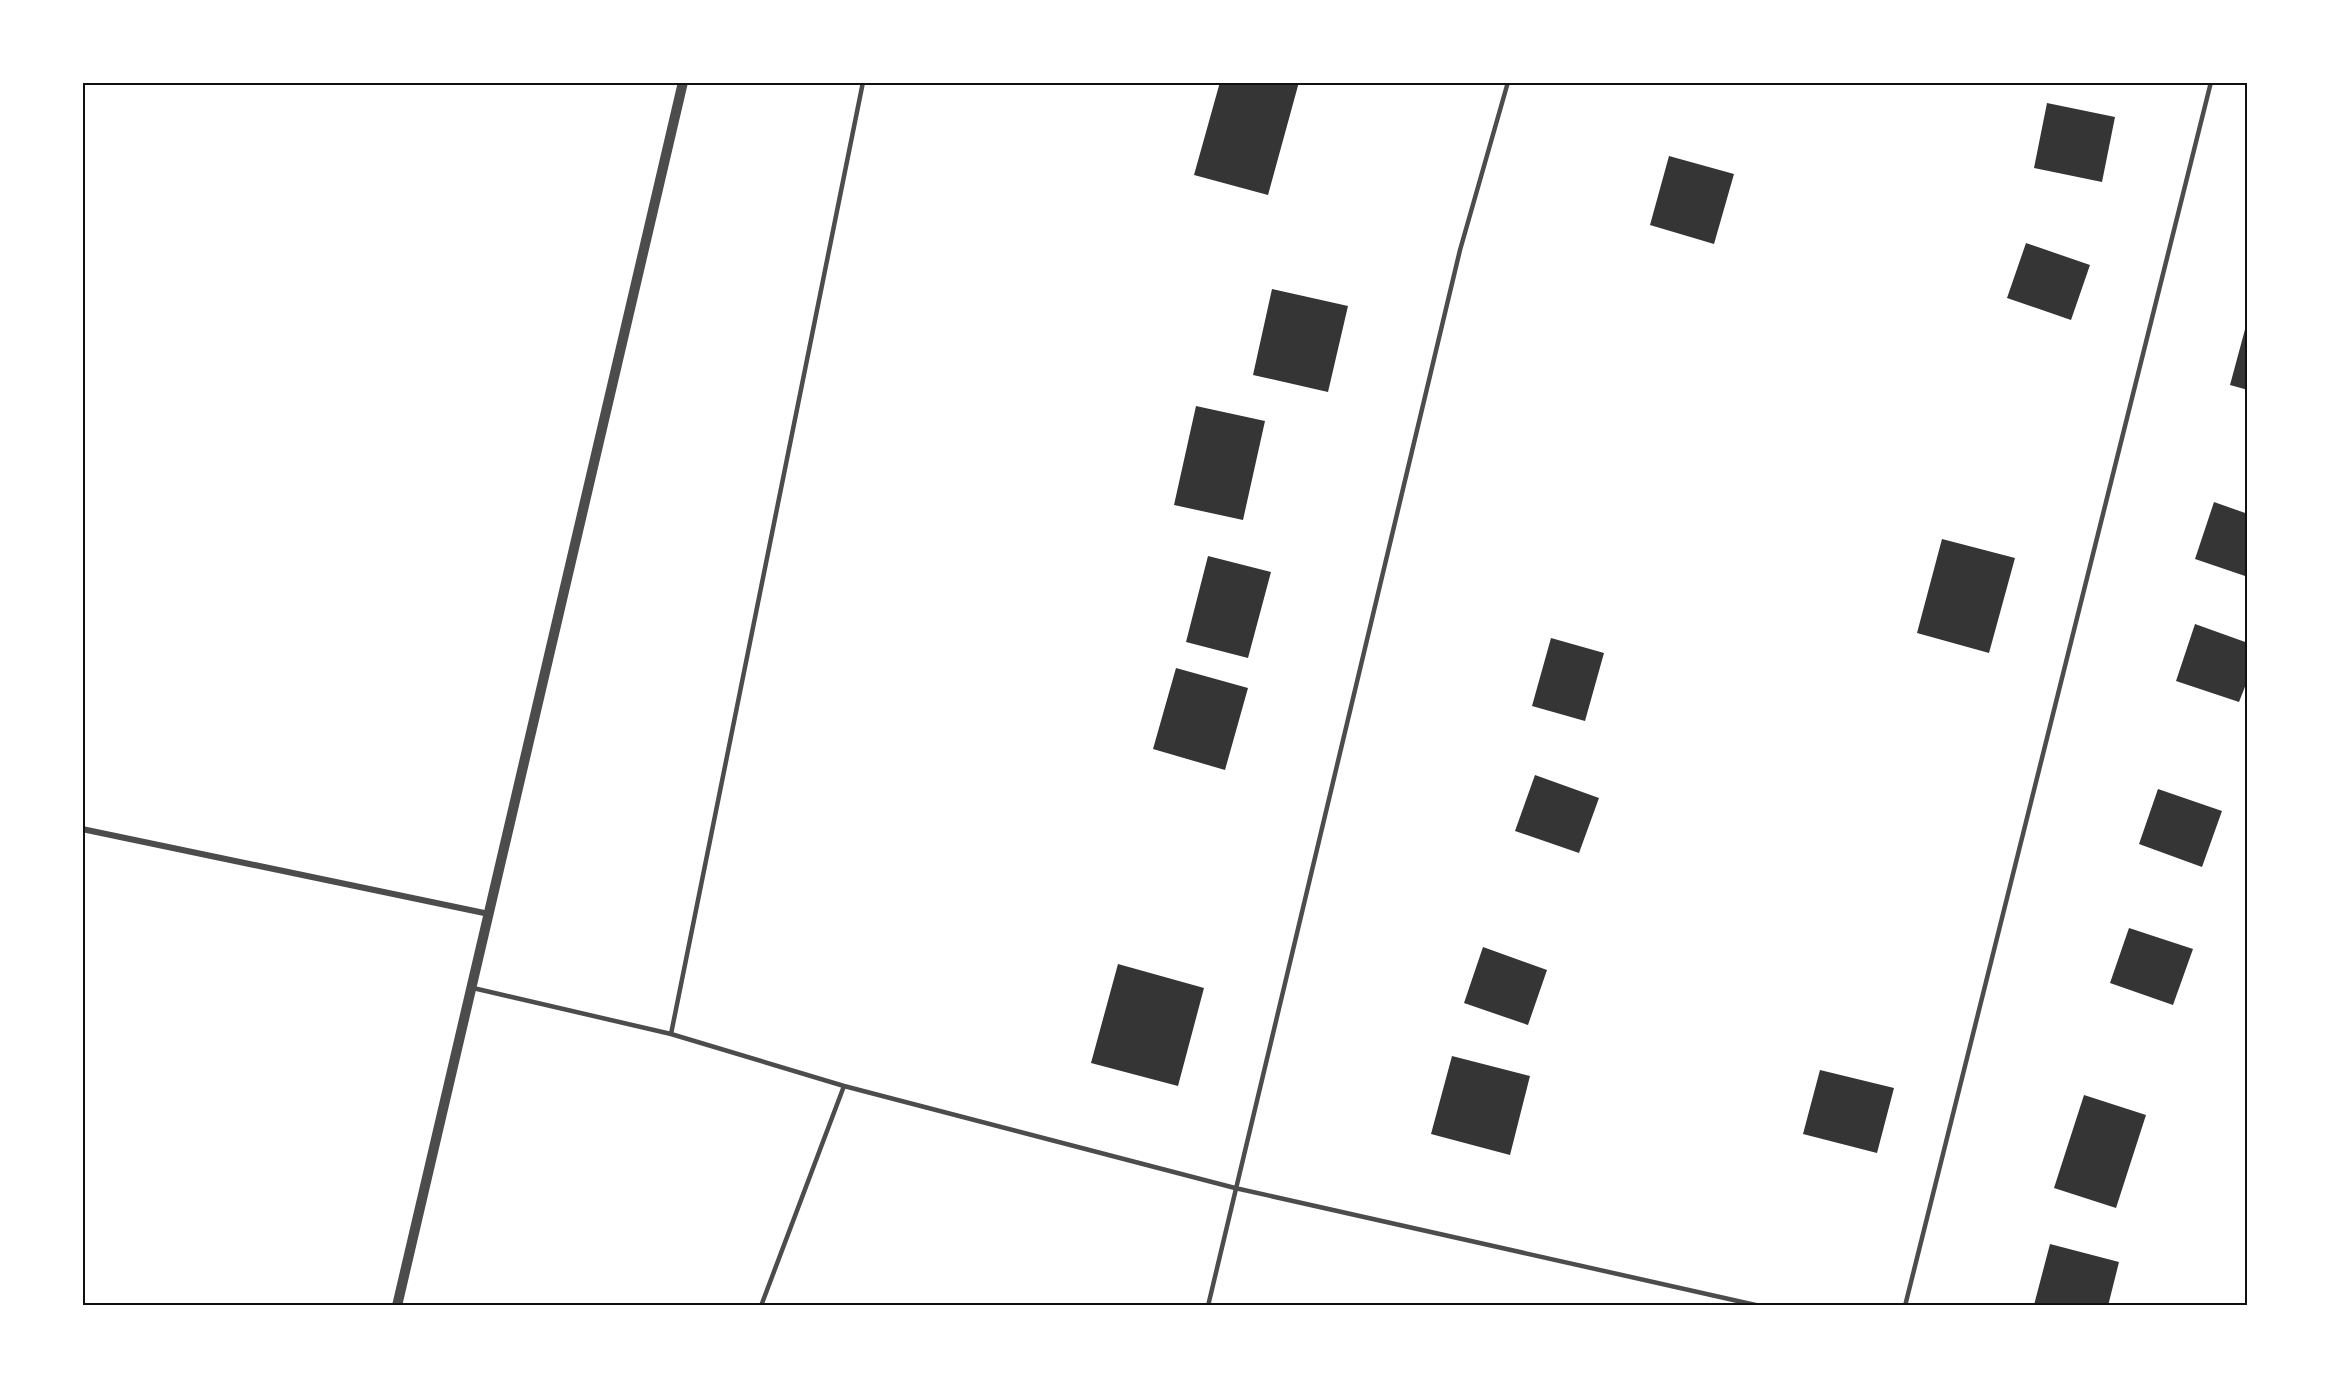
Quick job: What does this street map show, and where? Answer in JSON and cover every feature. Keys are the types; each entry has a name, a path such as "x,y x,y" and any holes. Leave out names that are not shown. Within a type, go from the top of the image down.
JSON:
{"street":[{"path":"397,1305 473,988 683,82"},
{"path":"82,830 490,914"}],"lane":[{"path":"670,1034 863,82"},
{"path":"1208,1305 1460,249 1509,82"},
{"path":"1905,1305 2211,82"},
{"path":"473,988 670,1034 844,1086 1235,1188 1760,1305"},
{"path":"761,1305 844,1086"}],"building":[{"path":"1220,82 1299,82 1268,195 1194,175"},
{"path":"2047,103 2115,117 2102,182 2034,168"},
{"path":"1669,156 1734,174 1714,244 1650,225"},
{"path":"2026,243 2090,265 2071,320 2007,298"},
{"path":"1272,289 1348,306 1328,392 1253,375"},
{"path":"2248,323 2248,390 2230,385"},
{"path":"1196,406 1265,421 1243,520 1174,505"},
{"path":"2214,502 2248,514 2248,577 2195,559"},
{"path":"1942,539 2015,558 1989,653 1917,633"},
{"path":"1208,556 1271,572 1248,658 1186,642"},
{"path":"2195,624 2248,643 2248,679 2239,702 2176,681"},
{"path":"1551,638 1604,653 1585,721 1532,706"},
{"path":"1176,668 1248,688 1225,770 1153,749"},
{"path":"1535,775 1599,798 1579,853 1515,831"},
{"path":"2158,789 2222,811 2202,867 2139,844"},
{"path":"2129,928 2193,949 2173,1005 2110,983"},
{"path":"1483,947 1547,970 1528,1025 1464,1003"},
{"path":"1118,964 1204,988 1178,1086 1091,1063"},
{"path":"1452,1056 1530,1076 1510,1155 1431,1134"},
{"path":"1820,1070 1894,1088 1877,1153 1803,1134"},
{"path":"2084,1095 2146,1115 2116,1208 2054,1188"},
{"path":"2050,1244 2119,1262 2108,1306 2034,1305"}]}
